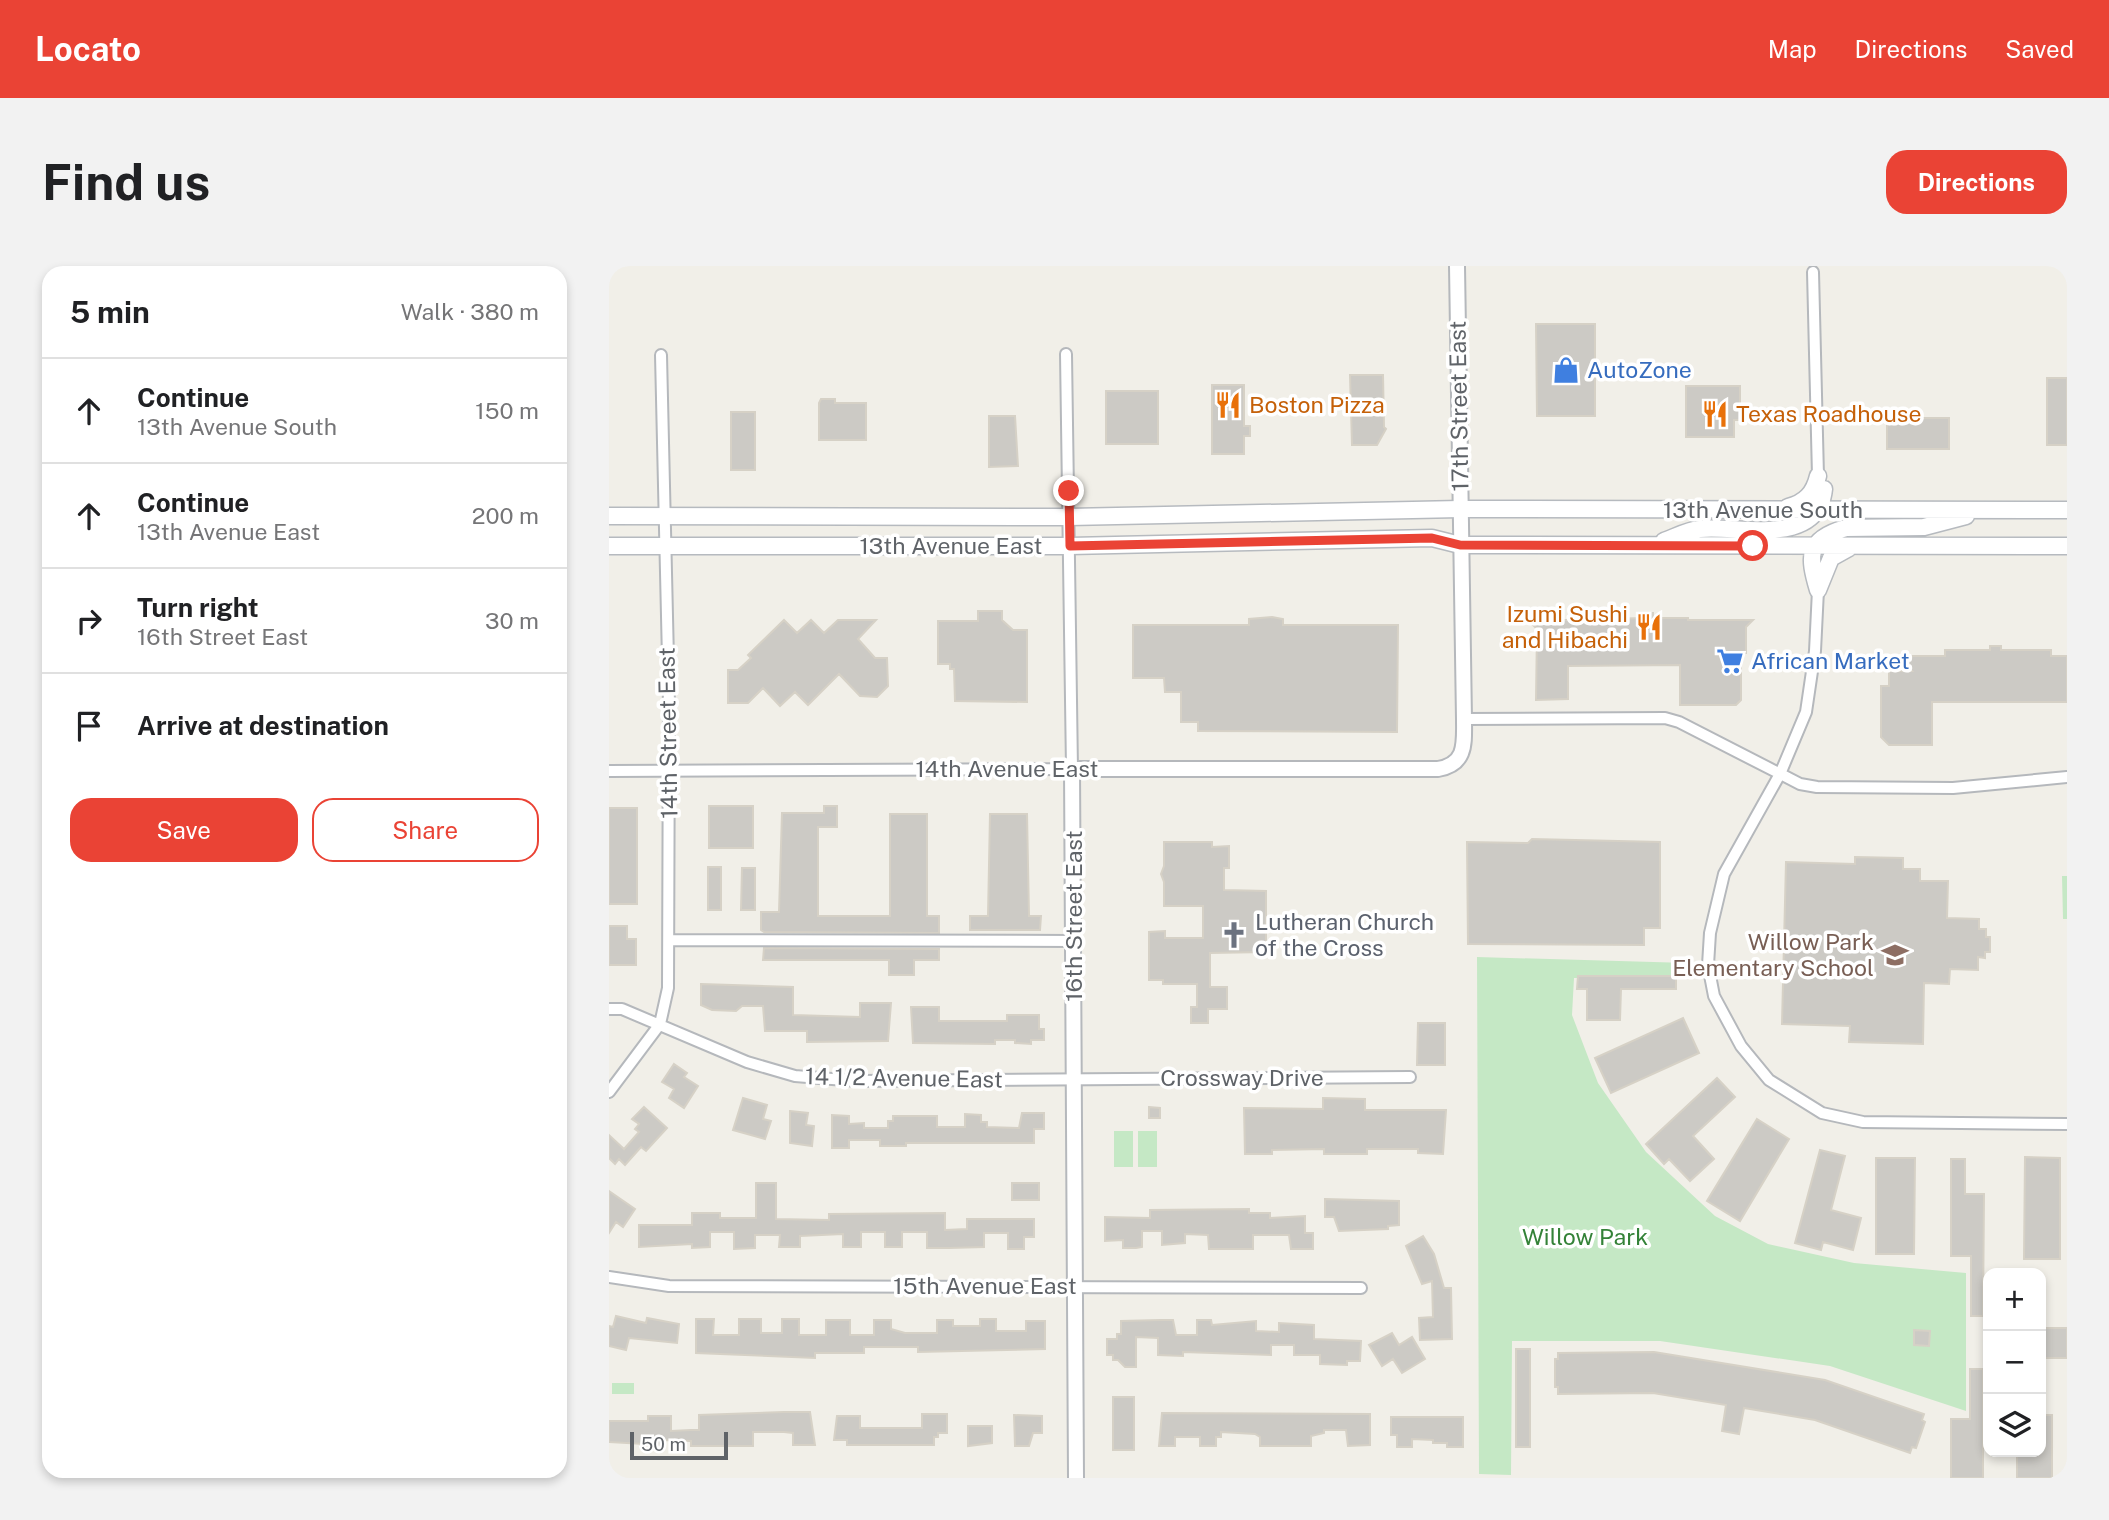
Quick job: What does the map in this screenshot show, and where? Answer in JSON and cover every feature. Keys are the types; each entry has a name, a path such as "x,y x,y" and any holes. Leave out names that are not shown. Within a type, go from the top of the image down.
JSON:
{"main road":[{"path":"1778,509 1801,504 1821,483"},
{"path":"1821,483 1842,505 1859,511"},
{"path":"1652,546 1698,529 1797,527 1822,504 1821,483"},
{"name":"13th Avenue South","path":"1460,509 2067,510"},
{"name":"13th Avenue East","path":"609,516 1069,517 1460,509"},
{"path":"1818,590 1812,554 1822,538 1846,528 1924,527 1987,511"},
{"name":"13th Avenue East","path":"609,546 1070,546 1432,538 1460,545"},
{"name":"13th Avenue South","path":"1460,545 1753,546 1812,554 1855,546 2067,546"},
{"path":"1818,590 1831,558 1855,546"}],"street":[{"name":"17th Street East","path":"1457,266 1464,719"},
{"path":"1813,272 1821,483"},
{"name":"16th Street East","path":"1066,354 1075,941 1076,1478"},
{"name":"14th Street East","path":"609,1092 660,1024 668,988 669,769 661,355"},
{"path":"1818,590 1815,651 1808,698 1796,740 1748,836 1724,874 1710,933 1708,965 1714,996 1741,1046 1769,1080 1822,1114 1863,1122 2067,1124"},
{"path":"1464,719 1665,718 1679,722 1800,784 1817,787 1899,789 1985,786 2067,777"},
{"name":"14th Avenue East","path":"609,771 1438,769 1454,764 1463,753 1464,719"},
{"path":"670,940 1075,941"},
{"name":"14 1/2 Avenue East","path":"609,1009 622,1009 747,1062 795,1076 857,1081 1074,1080"},
{"name":"Crossway Drive","path":"1074,1080 1411,1077"},
{"name":"15th Avenue East","path":"609,1277 669,1286 1361,1288"}],"green space":[{"path":"2062,876 2067,876 2067,919 2063,919"},
{"name":"Willow Park","path":"1477,957 1688,963 1689,977 1574,978 1572,1015 1598,1083 1646,1152 1715,1216 1768,1244 1854,1263 1966,1273 1966,1411 1830,1366 1660,1341 1512,1341 1511,1475 1479,1474"},
{"path":"1114,1131 1133,1131 1133,1167 1114,1167"},
{"path":"1138,1131 1157,1131 1157,1167 1138,1167"},
{"path":"612,1383 634,1383 634,1394 612,1394"}],"building":[{"name":"AutoZone","path":"1536,324 1595,324 1595,416 1537,416"},
{"path":"1350,375 1383,375 1386,429 1377,445 1352,445"},
{"path":"2047,378 2067,378 2067,445 2047,445"},
{"name":"Boston Pizza","path":"1212,385 1244,385 1244,426 1250,426 1250,436 1244,436 1244,454 1212,454"},
{"name":"Texas Roadhouse","path":"1686,386 1740,386 1740,408 1744,408 1744,420 1734,420 1734,437 1686,437"},
{"path":"1106,391 1158,391 1158,444 1106,444"},
{"path":"821,399 835,399 835,403 866,403 866,440 819,440"},
{"path":"731,412 755,412 755,470 731,470"},
{"path":"989,416 1015,416 1018,466 989,467"},
{"path":"1887,418 1949,418 1949,449 1887,449"},
{"path":"978,611 1002,611 1002,620 1013,630 1027,630 1027,702 955,701 954,669 950,669 950,664 938,664 938,621 978,621"},
{"path":"1644,613 1653,613 1653,618 1753,620 1746,627 1746,653 1741,653 1741,700 1736,705 1680,705 1680,665 1568,666 1568,699 1536,700 1537,629 1529,621 1644,618"},
{"path":"1249,619 1283,619 1283,625 1398,625 1397,732 1198,731 1198,722 1181,722 1181,692 1165,692 1164,678 1133,678 1133,625 1249,625"},
{"path":"784,620 797,633 811,620 824,633 838,620 876,620 858,639 875,658 887,658 888,686 877,697 860,696 839,674 808,705 795,692 780,706 763,688 748,703 728,703 728,670 738,670 751,658 748,655"},
{"path":"1990,646 2001,646 2001,650 2051,650 2051,656 2067,656 2067,702 1932,702 1932,745 1889,745 1881,737 1881,686 1889,686 1889,671 1912,671 1898,656 1945,656 1945,650 1990,650"},
{"path":"709,806 753,806 753,848 709,848"},
{"path":"824,806 837,806 837,827 818,827 818,916 890,916 890,814 927,814 927,916 939,916 939,933 761,930 761,912 779,912 782,813 824,813"},
{"path":"609,808 637,808 637,904 609,904"},
{"path":"990,814 1027,814 1029,916 1041,916 1040,930 970,930 970,916 988,916"},
{"path":"1532,839 1660,842 1660,928 1644,928 1644,945 1468,944 1467,842 1528,843"},
{"name":"Lutheran Church of the Cross","path":"1164,842 1212,842 1212,847 1229,846 1229,868 1224,868 1224,890 1266,891 1266,952 1210,953 1210,987 1227,987 1227,1009 1208,1009 1208,1023 1191,1023 1191,1007 1197,1007 1197,984 1163,984 1163,980 1149,980 1149,932 1165,931 1165,938 1203,938 1203,906 1164,906 1164,882 1161,874 1164,866"},
{"path":"1855,857 1903,858 1903,869 1920,869 1920,881 1948,881 1947,918 1979,919 1979,929 1986,929 1986,937 1990,937 1990,952 1985,952 1985,958 1978,957 1978,970 1950,969 1949,984 1924,983 1923,1044 1849,1042 1850,1026 1782,1024 1786,862 1855,864"},
{"path":"708,867 721,867 721,910 708,910"},
{"path":"742,868 755,868 755,910 741,910"},
{"path":"609,926 627,926 627,939 636,939 636,965 609,965"},
{"path":"764,948 939,949 939,960 914,960 914,975 889,975 889,960 763,960"},
{"path":"1578,976 1676,976 1676,989 1621,989 1620,1020 1587,1020 1587,989 1577,989"},
{"path":"701,984 793,987 793,1015 860,1017 860,1003 891,1003 888,1041 807,1042 807,1031 765,1031 763,1006 742,1006 736,1011 712,1010 701,1005"},
{"path":"911,1007 939,1007 939,1021 1007,1021 1007,1015 1039,1015 1039,1029 1044,1029 1044,1040 1031,1040 1031,1044 1015,1043 1015,1040 995,1040 995,1044 913,1043"},
{"path":"1683,1018 1699,1053 1611,1093 1595,1058"},
{"path":"1418,1023 1445,1023 1445,1065 1417,1065"},
{"path":"674,1064 687,1073 684,1077 698,1086 684,1108 669,1098 674,1089 662,1082"},
{"path":"1717,1078 1735,1097 1693,1136 1714,1159 1690,1181 1669,1159 1664,1164 1646,1144"},
{"path":"743,1098 767,1105 763,1119 771,1121 765,1139 733,1130"},
{"path":"1323,1098 1365,1099 1365,1110 1446,1110 1443,1154 1418,1153 1418,1149 1367,1149 1367,1154 1324,1154 1324,1149 1272,1150 1272,1154 1245,1154 1244,1108 1323,1109"},
{"path":"644,1107 667,1128 646,1151 641,1147 625,1165 619,1159 615,1164 609,1158 609,1135 624,1149 639,1132 635,1129 639,1124 632,1119"},
{"path":"1149,1107 1160,1108 1160,1118 1149,1118"},
{"path":"790,1111 808,1113 806,1125 814,1126 812,1146 790,1143"},
{"path":"1022,1113 1044,1113 1044,1129 1034,1129 1034,1143 906,1143 906,1146 880,1146 880,1140 849,1140 849,1148 832,1148 832,1115 849,1116 849,1124 864,1123 864,1128 888,1128 888,1121 893,1121 893,1116 937,1116 937,1127 965,1127 965,1114 981,1115 981,1122 987,1122 987,1127 1019,1128"},
{"path":"1757,1119 1789,1139 1740,1221 1707,1201"},
{"path":"1820,1150 1845,1156 1831,1210 1861,1218 1853,1250 1823,1242 1821,1250 1795,1243"},
{"path":"2025,1157 2060,1158 2060,1259 2024,1259"},
{"path":"1876,1158 1915,1158 1914,1254 1876,1254"},
{"path":"1951,1159 1965,1159 1965,1194 1984,1194 1983,1316 1971,1316 1971,1256 1951,1256"},
{"path":"756,1183 776,1183 776,1219 829,1220 829,1214 945,1213 945,1230 967,1229 967,1219 1034,1219 1034,1237 1024,1237 1024,1249 1008,1249 1008,1233 984,1233 984,1247 949,1248 927,1248 927,1232 902,1232 902,1247 885,1247 885,1232 861,1232 861,1247 843,1247 843,1234 800,1236 800,1247 779,1247 780,1235 755,1235 755,1248 734,1249 734,1232 710,1232 710,1247 692,1248 692,1244 639,1247 639,1225 692,1225 692,1213 720,1213 720,1218 756,1218"},
{"path":"1012,1183 1039,1183 1039,1200 1012,1200"},
{"path":"609,1191 635,1209 623,1227 616,1222 609,1233"},
{"path":"1325,1199 1399,1201 1399,1225 1388,1226 1388,1229 1339,1231 1334,1217 1325,1217"},
{"path":"1249,1209 1249,1213 1270,1213 1270,1218 1305,1216 1305,1233 1313,1233 1313,1249 1291,1249 1289,1235 1253,1235 1253,1249 1209,1249 1208,1235 1185,1234 1185,1243 1162,1245 1162,1231 1142,1231 1142,1247 1123,1248 1123,1240 1105,1241 1105,1217 1150,1218 1150,1210"},
{"path":"1423,1236 1434,1254 1444,1288 1451,1288 1452,1339 1420,1340 1419,1318 1433,1317 1432,1281 1422,1284 1406,1246"},
{"path":"616,1316 646,1323 647,1318 679,1324 677,1343 629,1338 626,1350 609,1346 609,1326 613,1327"},
{"path":"696,1319 714,1319 713,1335 739,1335 739,1319 761,1319 761,1333 782,1333 782,1319 799,1319 799,1335 826,1335 826,1320 850,1320 850,1335 874,1335 874,1320 891,1320 891,1329 905,1333 937,1333 937,1320 953,1320 953,1326 980,1326 980,1319 996,1319 996,1331 1026,1331 1026,1321 1045,1321 1045,1349 918,1352 918,1347 864,1347 864,1353 815,1353 815,1358 696,1353"},
{"path":"1173,1320 1176,1335 1197,1335 1197,1320 1211,1320 1212,1325 1256,1321 1256,1331 1279,1332 1279,1323 1314,1325 1314,1339 1361,1341 1360,1361 1347,1361 1347,1365 1320,1364 1320,1355 1294,1355 1294,1345 1271,1345 1271,1355 1183,1352 1183,1356 1158,1355 1158,1338 1136,1337 1136,1367 1125,1367 1118,1360 1113,1360 1113,1355 1107,1355 1107,1339 1117,1339 1117,1334 1121,1334 1121,1321"},
{"path":"2046,1328 2067,1328 2067,1358 2046,1358"},
{"path":"1914,1330 1930,1331 1929,1346 1914,1345"},
{"path":"1392,1333 1399,1345 1412,1337 1425,1359 1402,1373 1393,1359 1382,1366 1369,1345"},
{"path":"1516,1349 1530,1349 1530,1447 1516,1447"},
{"path":"1654,1352 1825,1380 1924,1414 1922,1420 1925,1422 1916,1448 1912,1447 1910,1453 1815,1420 1744,1408 1739,1434 1722,1431 1726,1405 1653,1393 1558,1394 1558,1387 1555,1387 1555,1359 1558,1359 1558,1353"},
{"path":"1970,1369 1983,1369 1983,1478 1951,1478 1951,1419 1970,1419"},
{"path":"1113,1397 1134,1397 1134,1450 1113,1450"},
{"path":"810,1412 815,1445 793,1445 793,1433 784,1432 753,1432 753,1446 691,1446 691,1441 661,1440 661,1445 609,1442 609,1421 648,1421 648,1416 671,1416 671,1431 699,1430 699,1415"},
{"path":"1162,1413 1370,1414 1370,1445 1348,1446 1346,1430 1324,1430 1324,1433 1311,1436 1311,1446 1260,1446 1260,1437 1255,1434 1221,1432 1221,1437 1216,1437 1216,1446 1200,1446 1200,1437 1175,1437 1175,1446 1159,1446"},
{"path":"922,1414 947,1414 947,1433 938,1433 938,1437 934,1437 934,1445 847,1445 847,1440 834,1440 837,1416 860,1416 860,1428 922,1428"},
{"path":"1014,1415 1042,1416 1042,1433 1033,1433 1029,1446 1015,1446"},
{"path":"2046,1415 2052,1415 2052,1478 2017,1478 2017,1457 2046,1457"},
{"path":"1391,1417 1463,1417 1463,1447 1447,1447 1447,1443 1412,1439 1412,1447 1397,1447 1397,1435 1391,1435"},
{"path":"968,1426 992,1426 992,1443 968,1446"}],"place":[{"name":"AutoZone","path":"1566,370"},
{"name":"Boston Pizza","path":"1228,405"},
{"name":"Texas Roadhouse","path":"1715,414"},
{"name":"Izumi Sushi and Hibachi","path":"1649,627"},
{"name":"African Market","path":"1730,661"},
{"name":"Lutheran Church of the Cross","path":"1234,935"},
{"name":"Willow Park Elementary School","path":"1895,955"}],"route":[{"path":"1069,491 1070,546 1432,538 1460,545 1753,546"}]}
